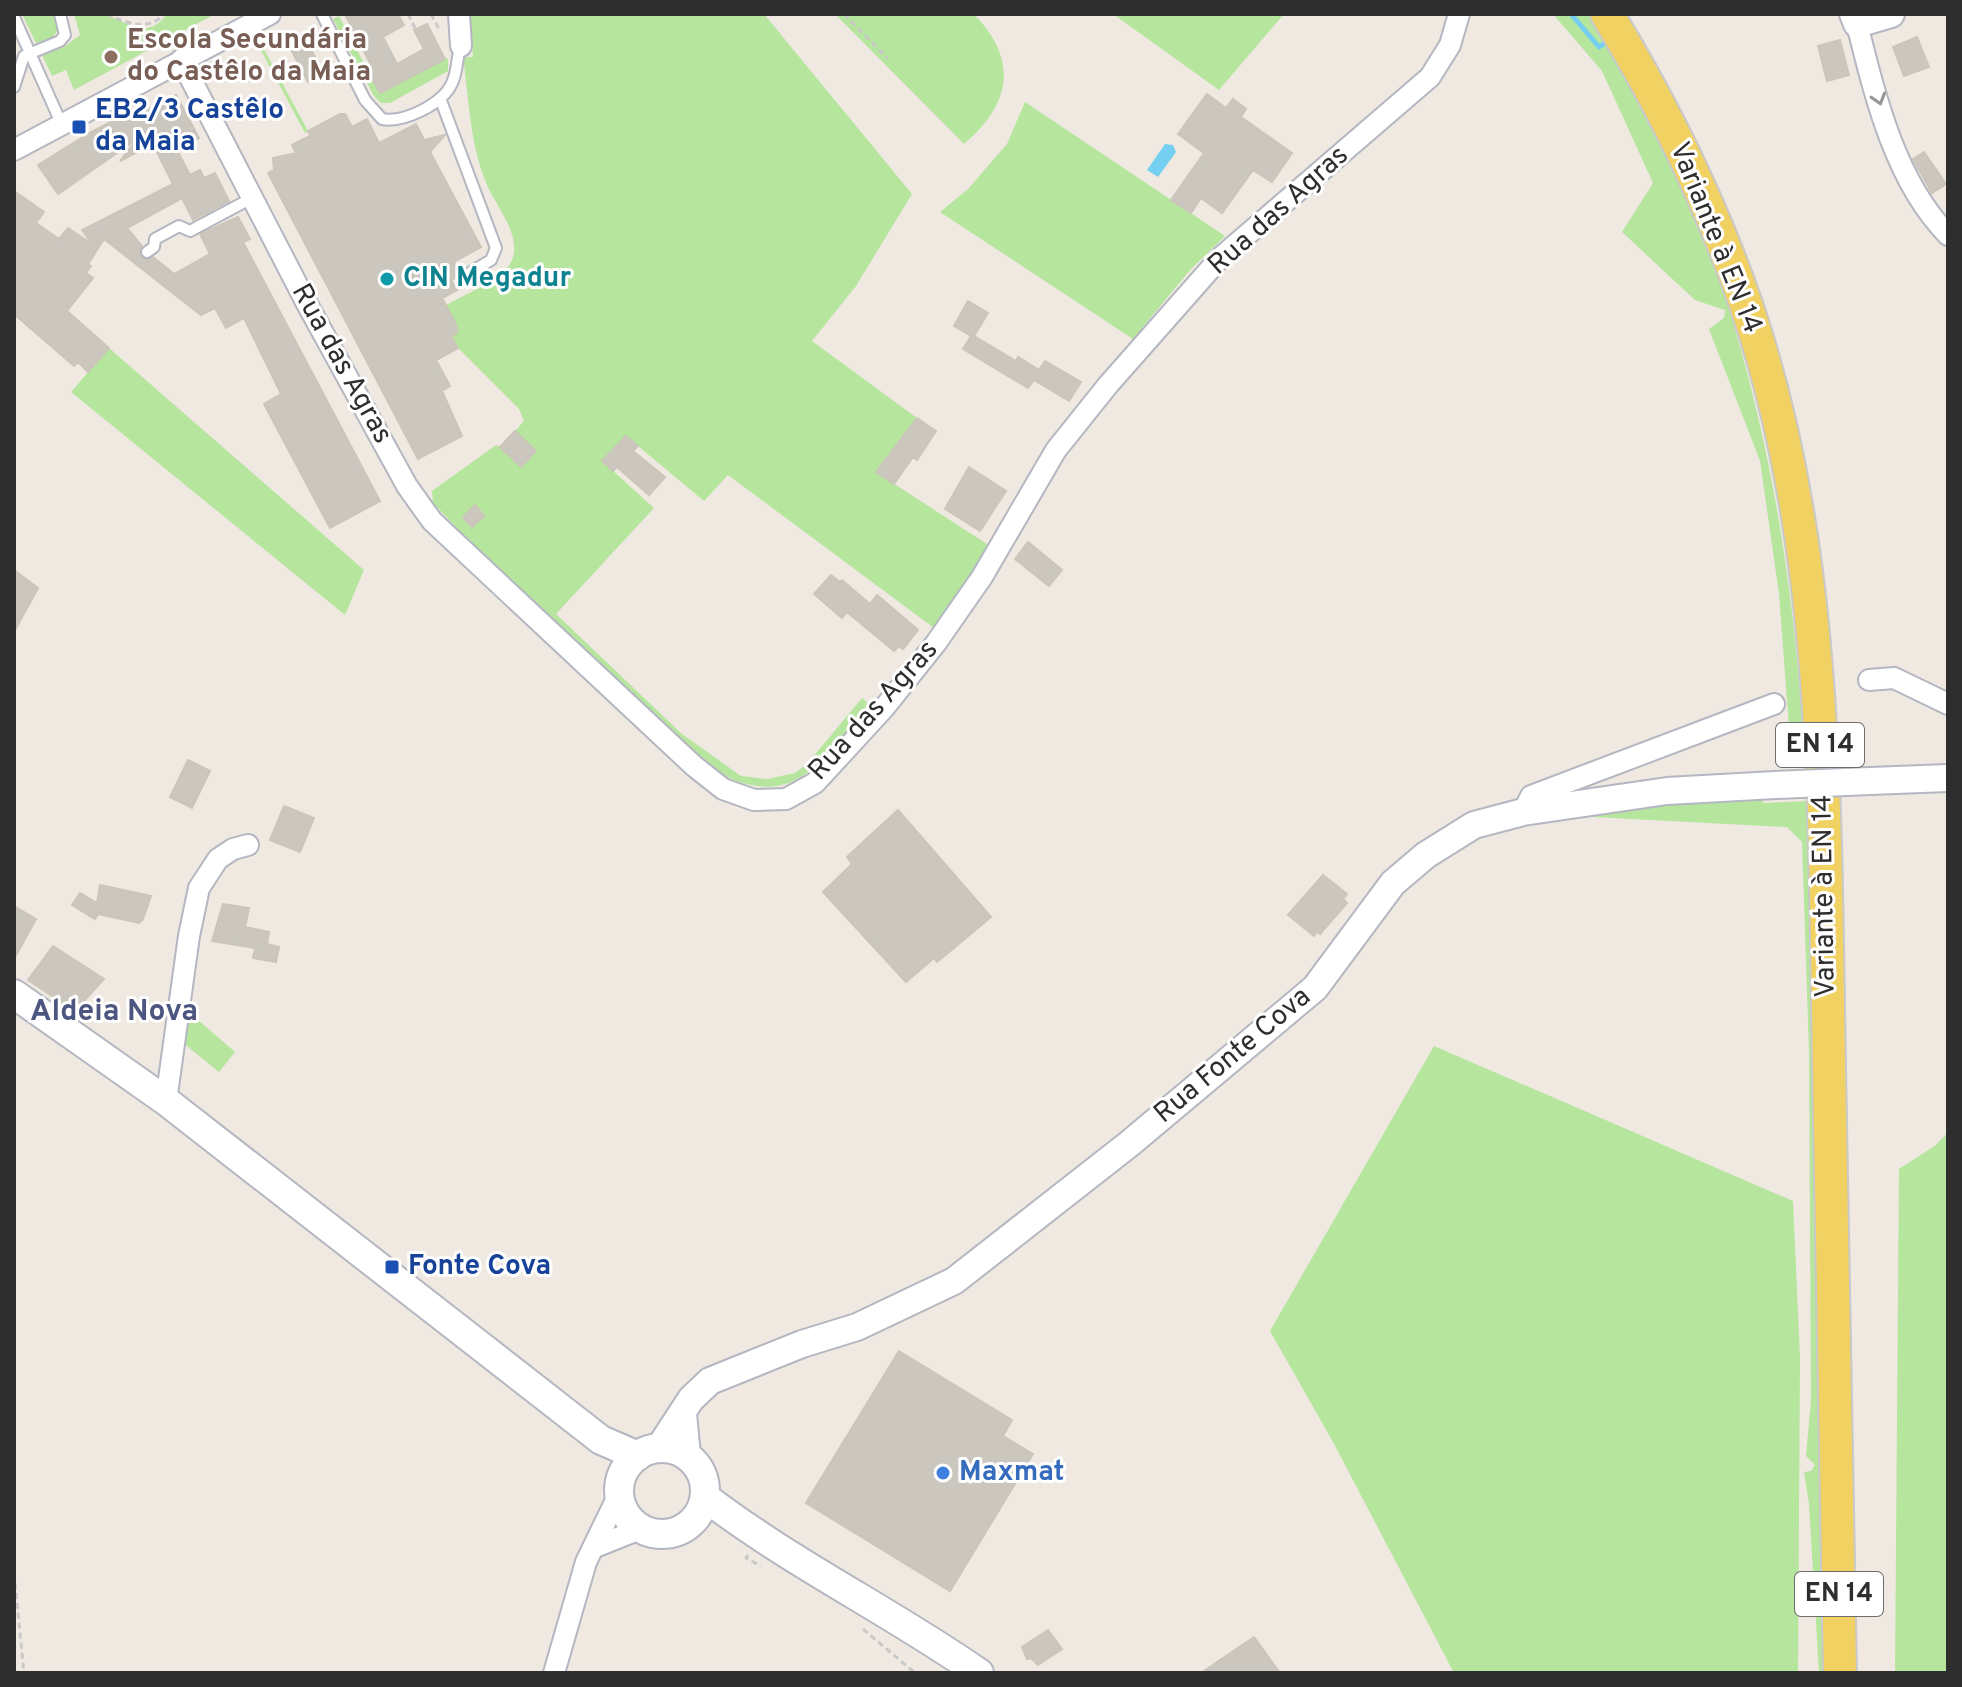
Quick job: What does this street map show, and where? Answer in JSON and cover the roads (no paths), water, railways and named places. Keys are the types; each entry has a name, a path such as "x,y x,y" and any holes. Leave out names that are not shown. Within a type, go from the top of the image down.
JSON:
{"main road":[{"name":"Variante à EN 14","path":"1607,14 1694,174 1739,284 1771,393 1806,573 1817,694 1825,847 1840,1673"},
{"path":"14,994 166,1101 601,1440 648,1452 687,1455 702,1473 705,1497 692,1523"},
{"path":"601,1440 620,1487 622,1508 640,1529 667,1535 692,1523 740,1524"},
{"path":"620,1487 648,1452"},
{"path":"705,1497 740,1524 901,1621 979,1673"}],"street":[{"path":"14,150 270,14"},
{"path":"459,14 461,46"},
{"name":"Rua das Agras","path":"181,60 306,302 407,486 432,521 723,789 754,800 786,799 815,783 884,708 936,643 982,577 1056,450 1108,385 1220,258 1430,77 1450,45 1459,14"},
{"path":"1891,14 1855,19 1895,150 1934,221 1948,235"},
{"path":"1869,680 1894,678 1948,704"},
{"name":"Rua Fonte Cova","path":"648,1452 683,1414 691,1399 710,1381 802,1344 857,1327 954,1281 1129,1144 1315,988 1393,883 1426,855 1474,825 1523,812 1531,796 1774,704"},
{"path":"1523,812 1667,791 1948,778"},
{"path":"166,1101 197,896 218,859 233,849 248,845"},
{"path":"683,1414 687,1455"},
{"path":"554,1673 586,1562 620,1487"},
{"path":"595,1547 640,1529"}],"lane":[{"path":"14,87 21,60 30,52 60,41 65,35 60,14"},
{"path":"322,14 365,100 382,119 403,118 440,98 454,80 461,46"},
{"path":"14,17 61,123"},
{"path":"440,98 496,248 491,260 471,272"},
{"path":"147,252 154,247 155,239 179,226 190,231 254,197"}],"water":[{"path":"1165,144 1173,145 1176,152 1158,177 1147,170"}],"waterway":[{"path":"1571,14 1599,47 1605,43"}],"place":[{"name":"Escola Secundária do Castêlo da Maia","path":"111,57"},
{"name":"EB2/3 Castêlo da Maia","path":"79,127"},
{"name":"CIN Megadur","path":"387,279"},
{"name":"Fonte Cova","path":"392,1267"},
{"name":"Maxmat","path":"943,1473"}],"district":[{"name":"Aldeia Nova","path":"114,1012"}]}
